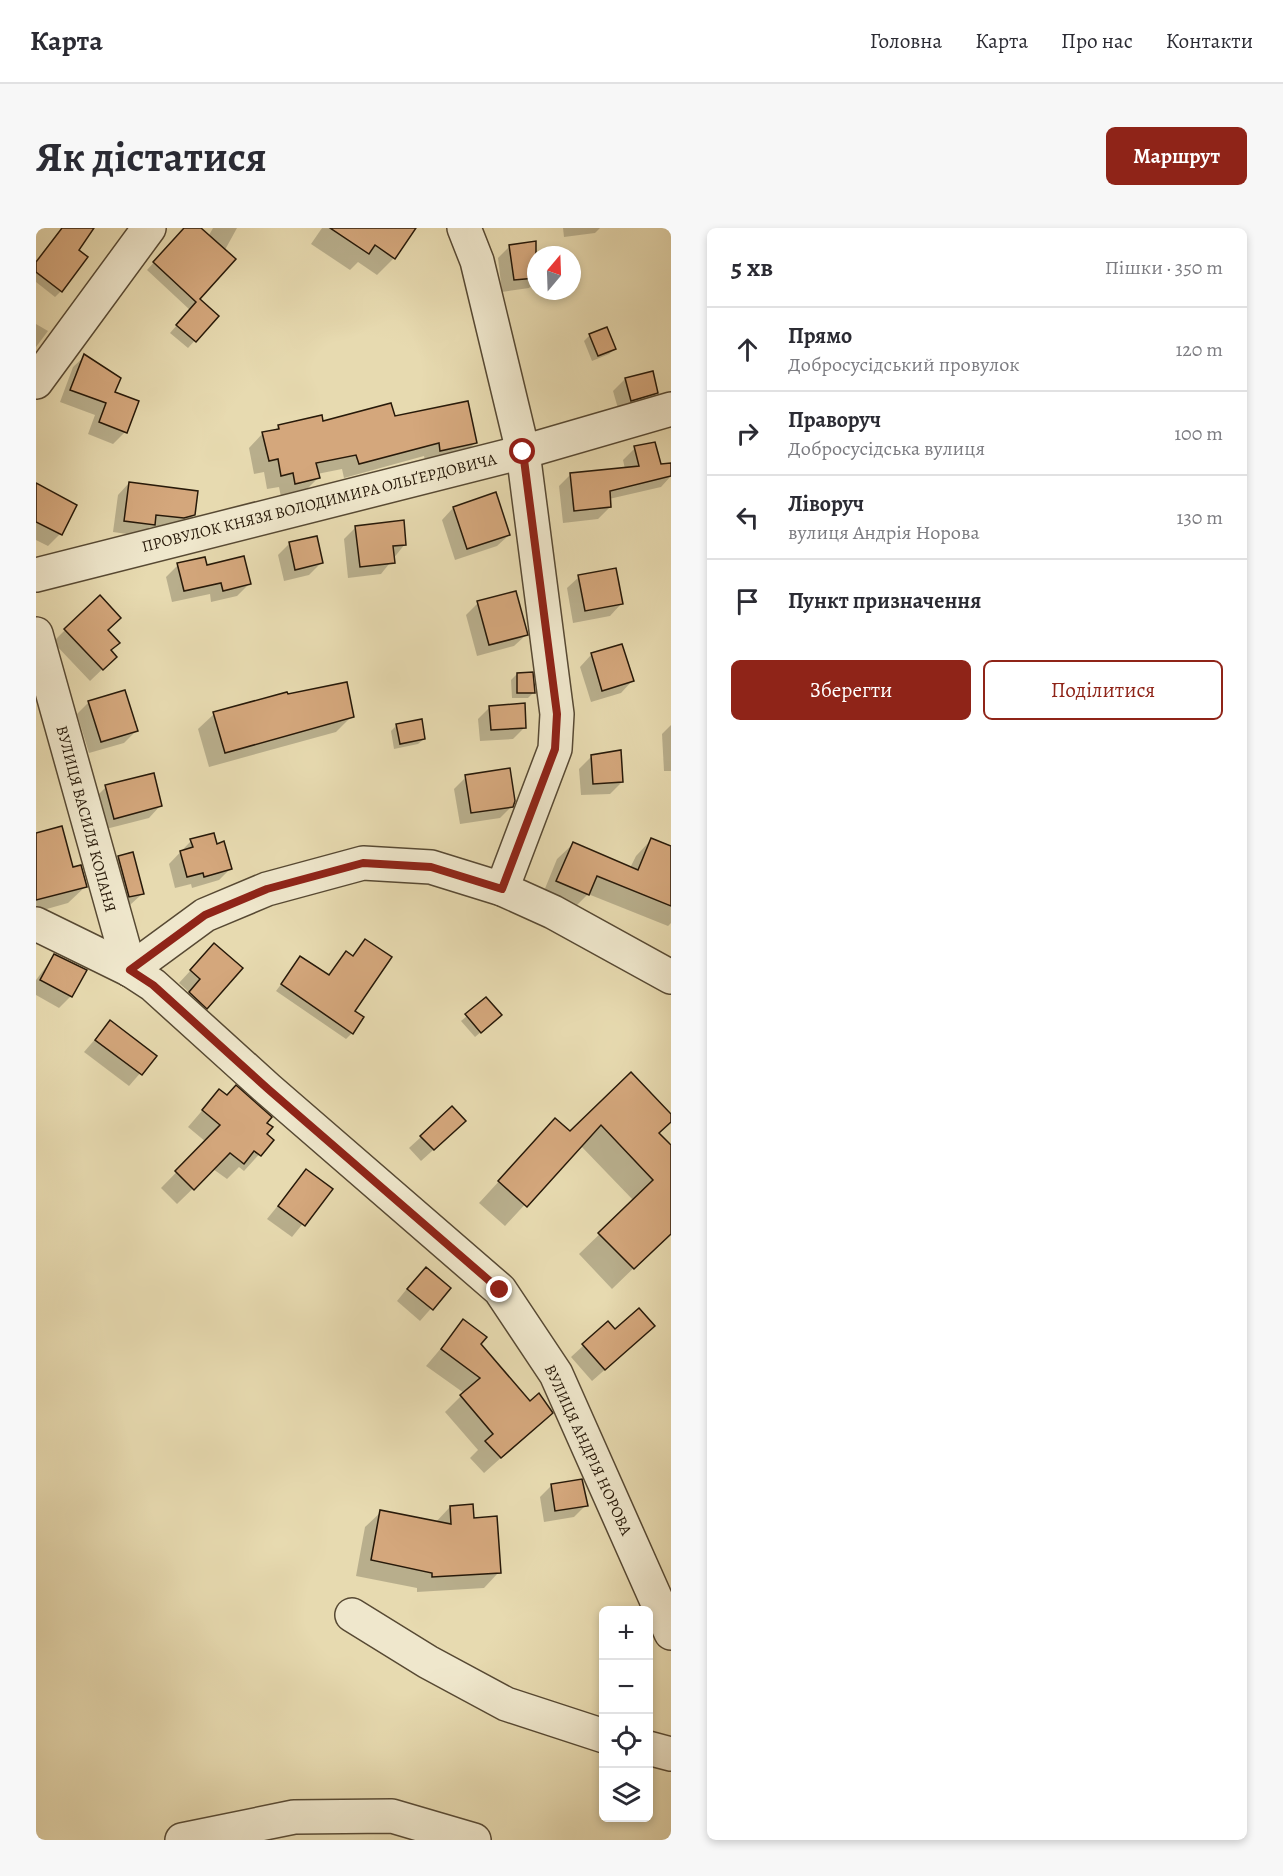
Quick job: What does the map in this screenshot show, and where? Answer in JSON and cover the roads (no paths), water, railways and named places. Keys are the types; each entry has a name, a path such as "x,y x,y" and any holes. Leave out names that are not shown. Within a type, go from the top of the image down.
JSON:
{"street":[{"path":"36,381 149,228"},
{"path":"464,228 477,261 523,452 557,714 555,749 502,889"},
{"name":"ПРОВУЛОК КНЯЗЯ ВОЛОДИМИРА ОЛЬҐЕРДОВИЧА","path":"36,575 523,452 671,409"},
{"name":"ВУЛИЦЯ ВАСИЛЯ КОПАНЯ","path":"38,656 130,970"},
{"path":"130,970 205,915 267,889 363,863 431,867 502,889 553,912 671,977"},
{"name":"ВУЛИЦЯ АНДРІЯ НОРОВА","path":"36,924 130,970 153,985 268,1089 500,1290 556,1374 671,1633"},
{"path":"352,1615 428,1662 506,1704 599,1735"},
{"path":"653,1749 671,1754"},
{"path":"182,1840 294,1817 392,1816 474,1840"}]}
